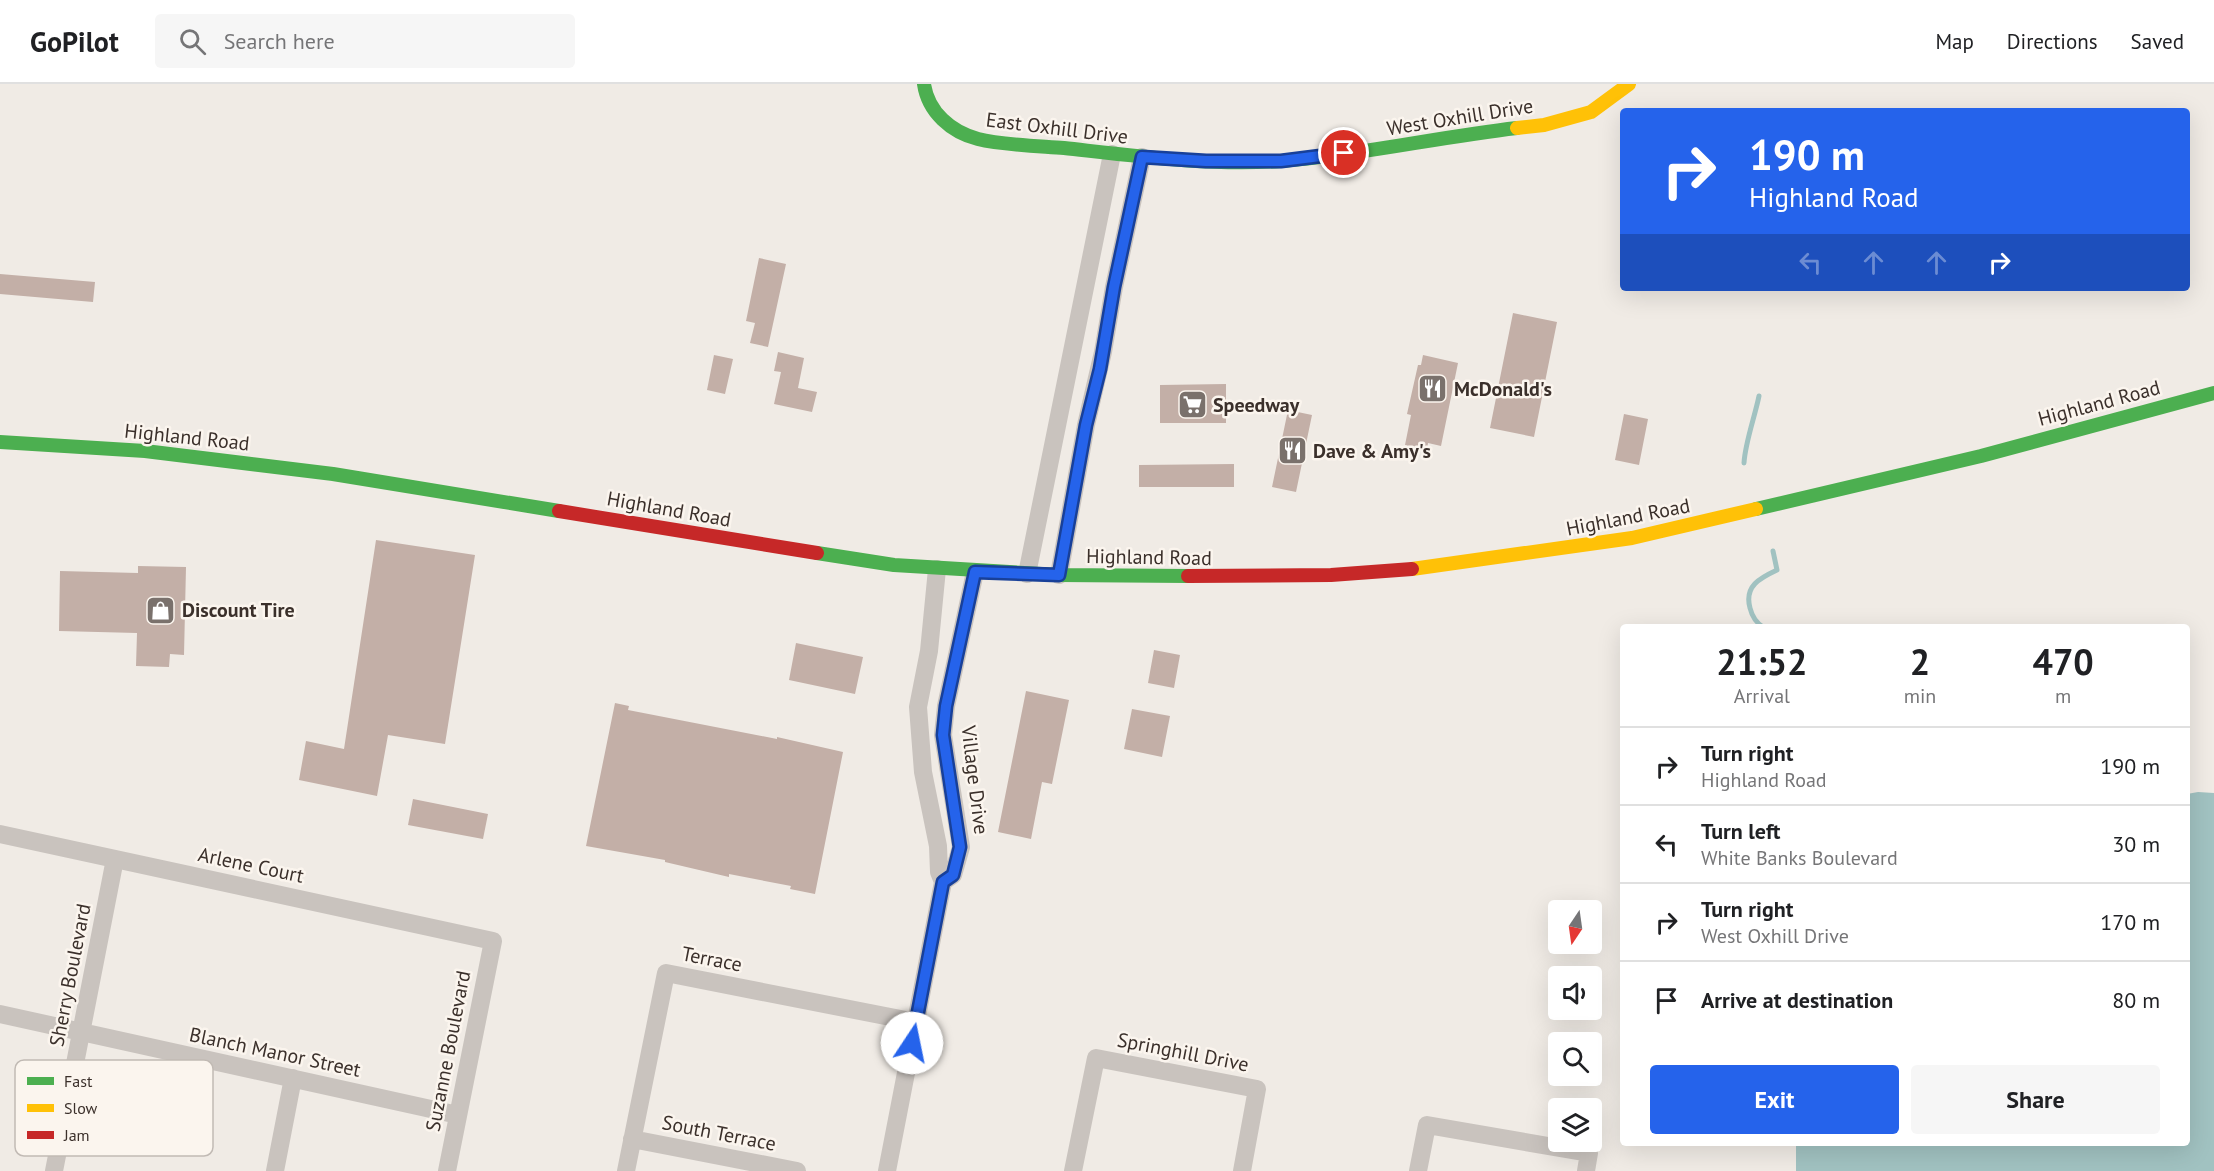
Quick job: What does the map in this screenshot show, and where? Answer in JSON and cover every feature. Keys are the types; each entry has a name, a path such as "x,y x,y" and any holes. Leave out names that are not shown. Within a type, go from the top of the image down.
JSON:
{"main road":[{"name":"East Oxhill Drive","path":"924,84 930,108 945,123 961,133 978,139 1142,157"},
{"name":"West Oxhill Drive","path":"1142,157 1206,161 1281,161 1544,125 1591,112 1629,84"},
{"name":"Highland Road","path":"0,442 145,451 333,474 894,566 1059,575 1177,577 1331,575 1419,568 1571,548 1686,526 1981,456 2214,393"}],"street":[{"path":"1027,574 1112,154"},
{"path":"1059,575 1086,425 1142,157"},
{"path":"1073,346 1103,352"},
{"path":"1058,420 1086,425"},
{"name":"Village Drive","path":"887,1171 943,882 939,872 938,846 923,772 918,707 929,651 937,569"},
{"name":"Village Drive","path":"943,882 953,875 960,847 943,735 946,706 975,572"},
{"name":"Arlene Court","path":"0,834 493,940"},
{"name":"Sherry Boulevard","path":"76,1060 115,859"},
{"name":"Suzanne Boulevard","path":"447,1171 493,940"},
{"name":"Terrace","path":"633,1139 666,973 916,1022"},
{"path":"0,1014 81,1032"},
{"name":"Blanch Manor Street","path":"81,1032 210,1060"},
{"name":"Springhill Drive","path":"1073,1171 1096,1058 1257,1089 1242,1171"},
{"name":"Blanch Manor Street","path":"213,1061 458,1115"},
{"path":"275,1171 293,1078"},
{"path":"1418,1171 1427,1125 1589,1154 1586,1171"},
{"path":"626,1171 633,1139"},
{"name":"South Terrace","path":"633,1139 797,1171"},
{"name":"Sherry Boulevard","path":"54,1171 57,1156"}],"water":[{"path":"2190,793 2214,793 2214,1171 1796,1171 1796,1146 2190,1146"}],"building":[{"path":"759,258 786,264 768,347 750,343 755,323 746,321"},
{"path":"0,274 95,282 93,302 0,294"},
{"path":"1513,313 1557,322 1534,437 1490,428"},
{"path":"778,352 804,358 798,388 817,392 812,412 774,404 781,372 774,371"},
{"path":"714,355 733,359 725,394 707,390"},
{"name":"McDonald's","path":"1423,355 1458,363 1441,446 1428,443 1427,450 1405,445 1411,415 1407,414 1418,365 1421,365"},
{"path":"1226,384 1226,423 1160,423 1160,385"},
{"name":"Dave & Amy's","path":"1288,410 1312,415 1296,492 1272,487"},
{"path":"1624,414 1648,419 1639,465 1615,460"},
{"path":"1234,464 1234,487 1139,487 1139,465"},
{"path":"376,540 475,555 445,744 388,735 377,796 299,780 306,741 344,749"},
{"path":"138,566 186,567 184,655 170,654 169,667 136,666 137,633 59,631 60,571 138,573"},
{"path":"796,643 863,657 855,694 789,680"},
{"path":"1154,650 1180,655 1174,688 1148,683"},
{"path":"1026,691 1069,700 1052,784 1042,782 1031,839 998,832"},
{"path":"615,703 629,706 628,710 777,739 777,737 843,752 815,894 790,889 791,886 729,874 729,877 665,862 665,860 586,846"},
{"path":"1132,709 1170,716 1162,757 1124,749"},
{"path":"413,799 488,814 483,839 408,825"}],"waterway":[{"path":"1744,463 1759,396"},
{"path":"1760,624 1752,614 1749,594 1751,588 1759,580 1777,570 1773,551"}],"traffic: fast":[{"path":"924,84 926,94 936,112 950,126 968,136 1009,144 1173,159 1228,162 1282,161 1341,155 1517,128"},
{"path":"1756,509 1981,456 2214,393"},
{"path":"0,442 145,451 333,474 559,511"},
{"path":"817,553 894,565 1059,575 1188,576"}],"traffic: slow":[{"path":"1517,128 1544,125 1591,112 1629,84"},
{"path":"1412,569 1632,538 1756,509"}],"traffic: jam":[{"path":"559,511 817,553"},
{"path":"1188,576 1331,575 1412,569"}],"place":[{"name":"McDonald's","path":"1433,389"},
{"name":"Speedway","path":"1192,405"},
{"name":"Dave & Amy's","path":"1292,451"},
{"name":"Discount Tire","path":"161,610"}],"route":[{"path":"912,1043 943,882 953,875 960,847 943,735 946,706 975,572 1059,575 1086,425 1100,369 1114,287 1142,157 1206,161 1281,161 1344,153"}]}
